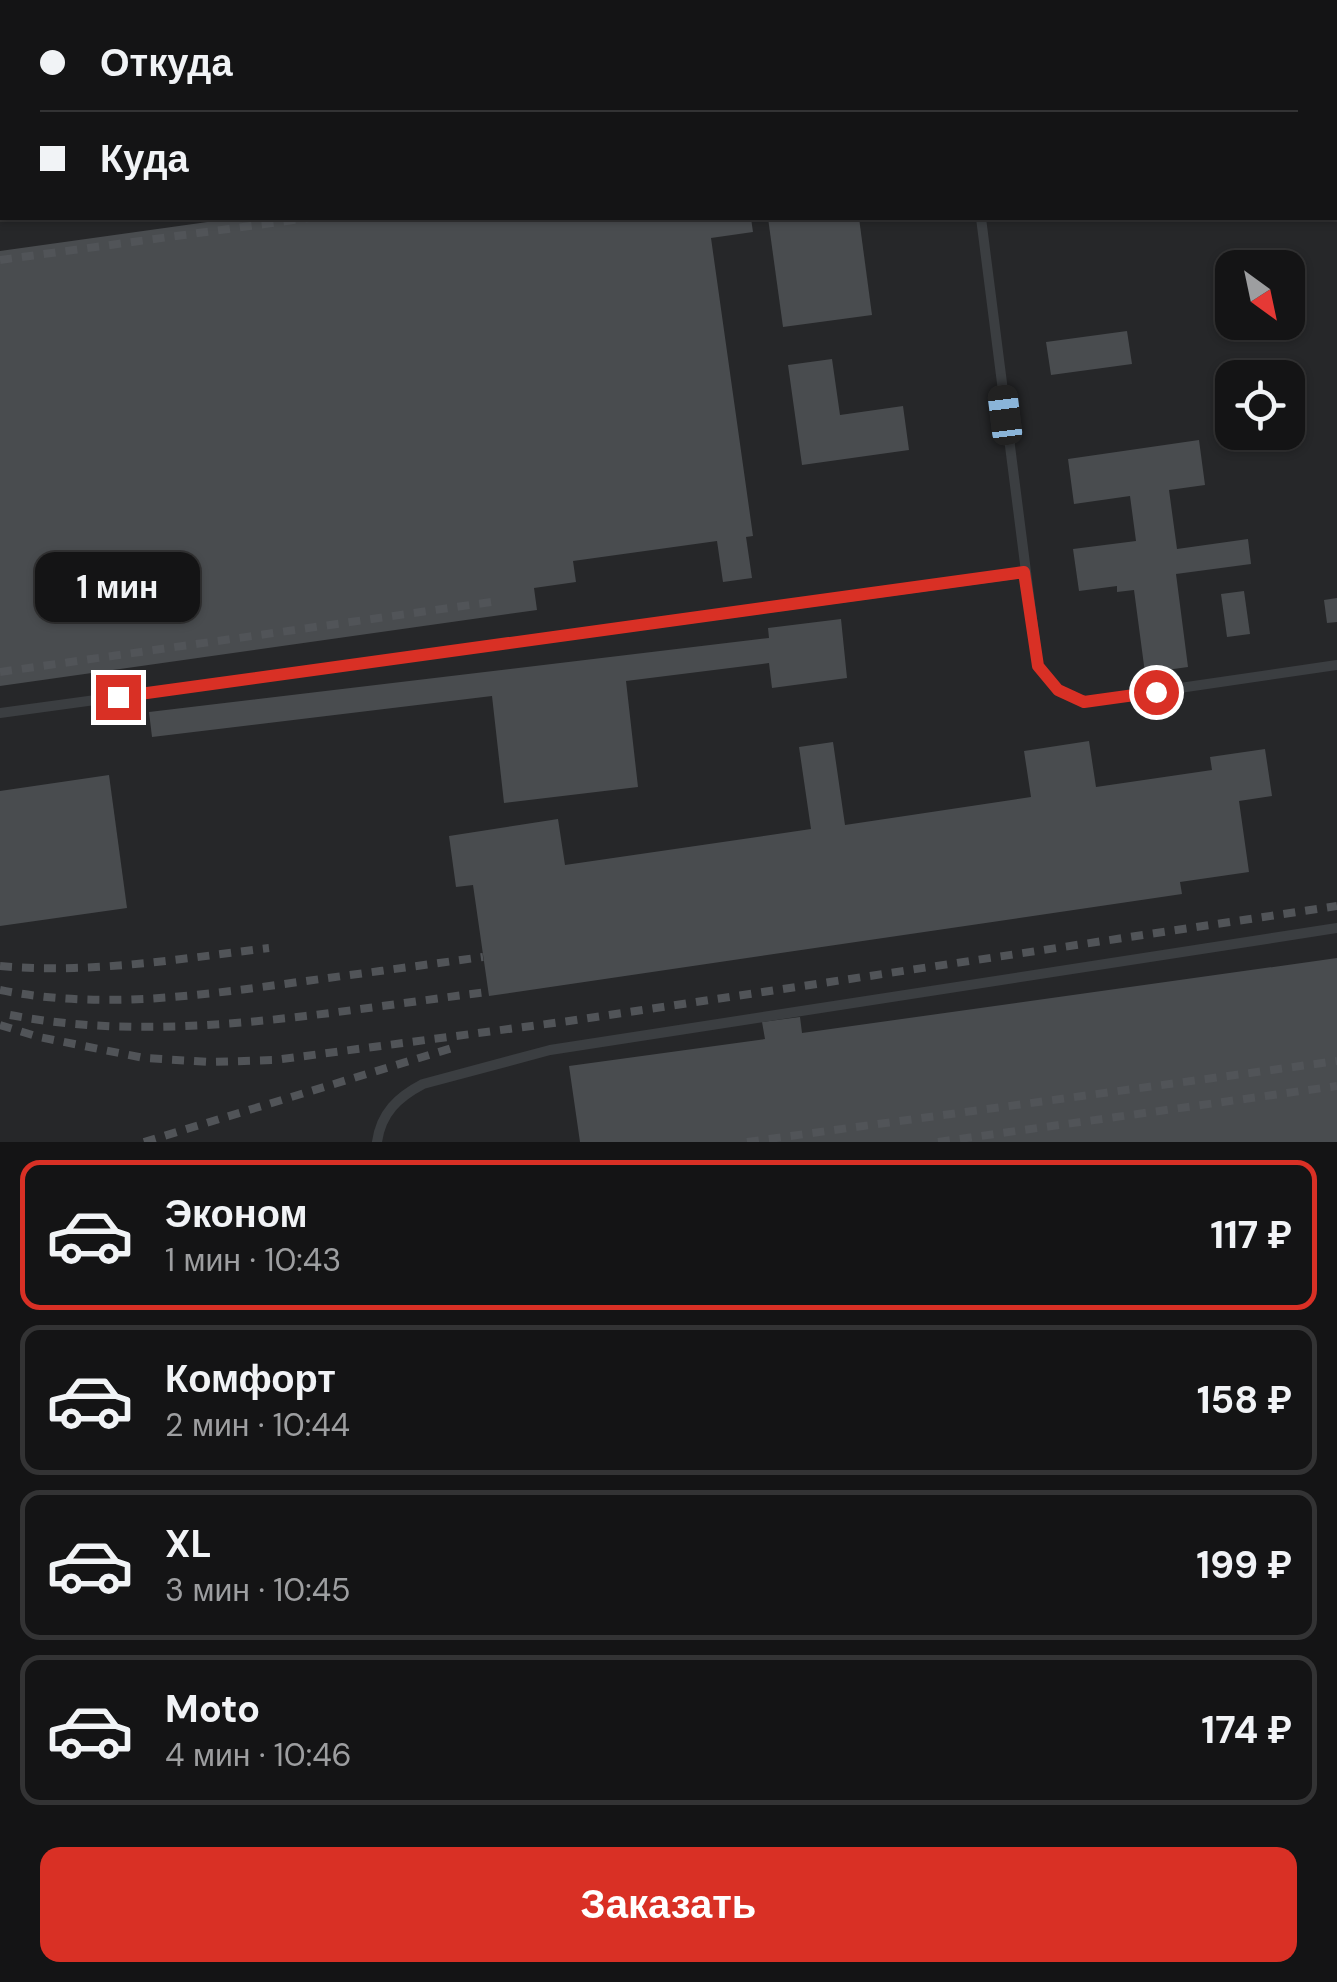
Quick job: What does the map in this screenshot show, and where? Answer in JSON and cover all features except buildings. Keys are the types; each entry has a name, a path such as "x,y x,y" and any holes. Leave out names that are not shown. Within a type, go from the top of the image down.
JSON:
{"lane":[{"path":"981,220 1038,666 1058,690 1084,702 1337,665"},
{"path":"0,714 1024,572"},
{"path":"376,1142 384,1118 406,1093 423,1084 550,1050 1337,928"}],"shaded area":[{"path":"0,220 1337,220 1337,1142 0,1142"}],"railway":[{"path":"0,260 294,220"},
{"path":"0,672 498,601"},
{"path":"0,1025 144,1058 275,1060 569,1021 1337,906"},
{"path":"0,966 101,967 269,948"},
{"path":"0,990 71,999 177,997 483,957"},
{"path":"10,1015 129,1027 189,1026 309,1016 488,992"},
{"path":"144,1142 452,1048"},
{"path":"747,1142 1337,1061"},
{"path":"938,1142 1337,1086"}],"route":[{"path":"118,697 1024,572 1038,666 1058,690 1084,702 1156,692"}]}
